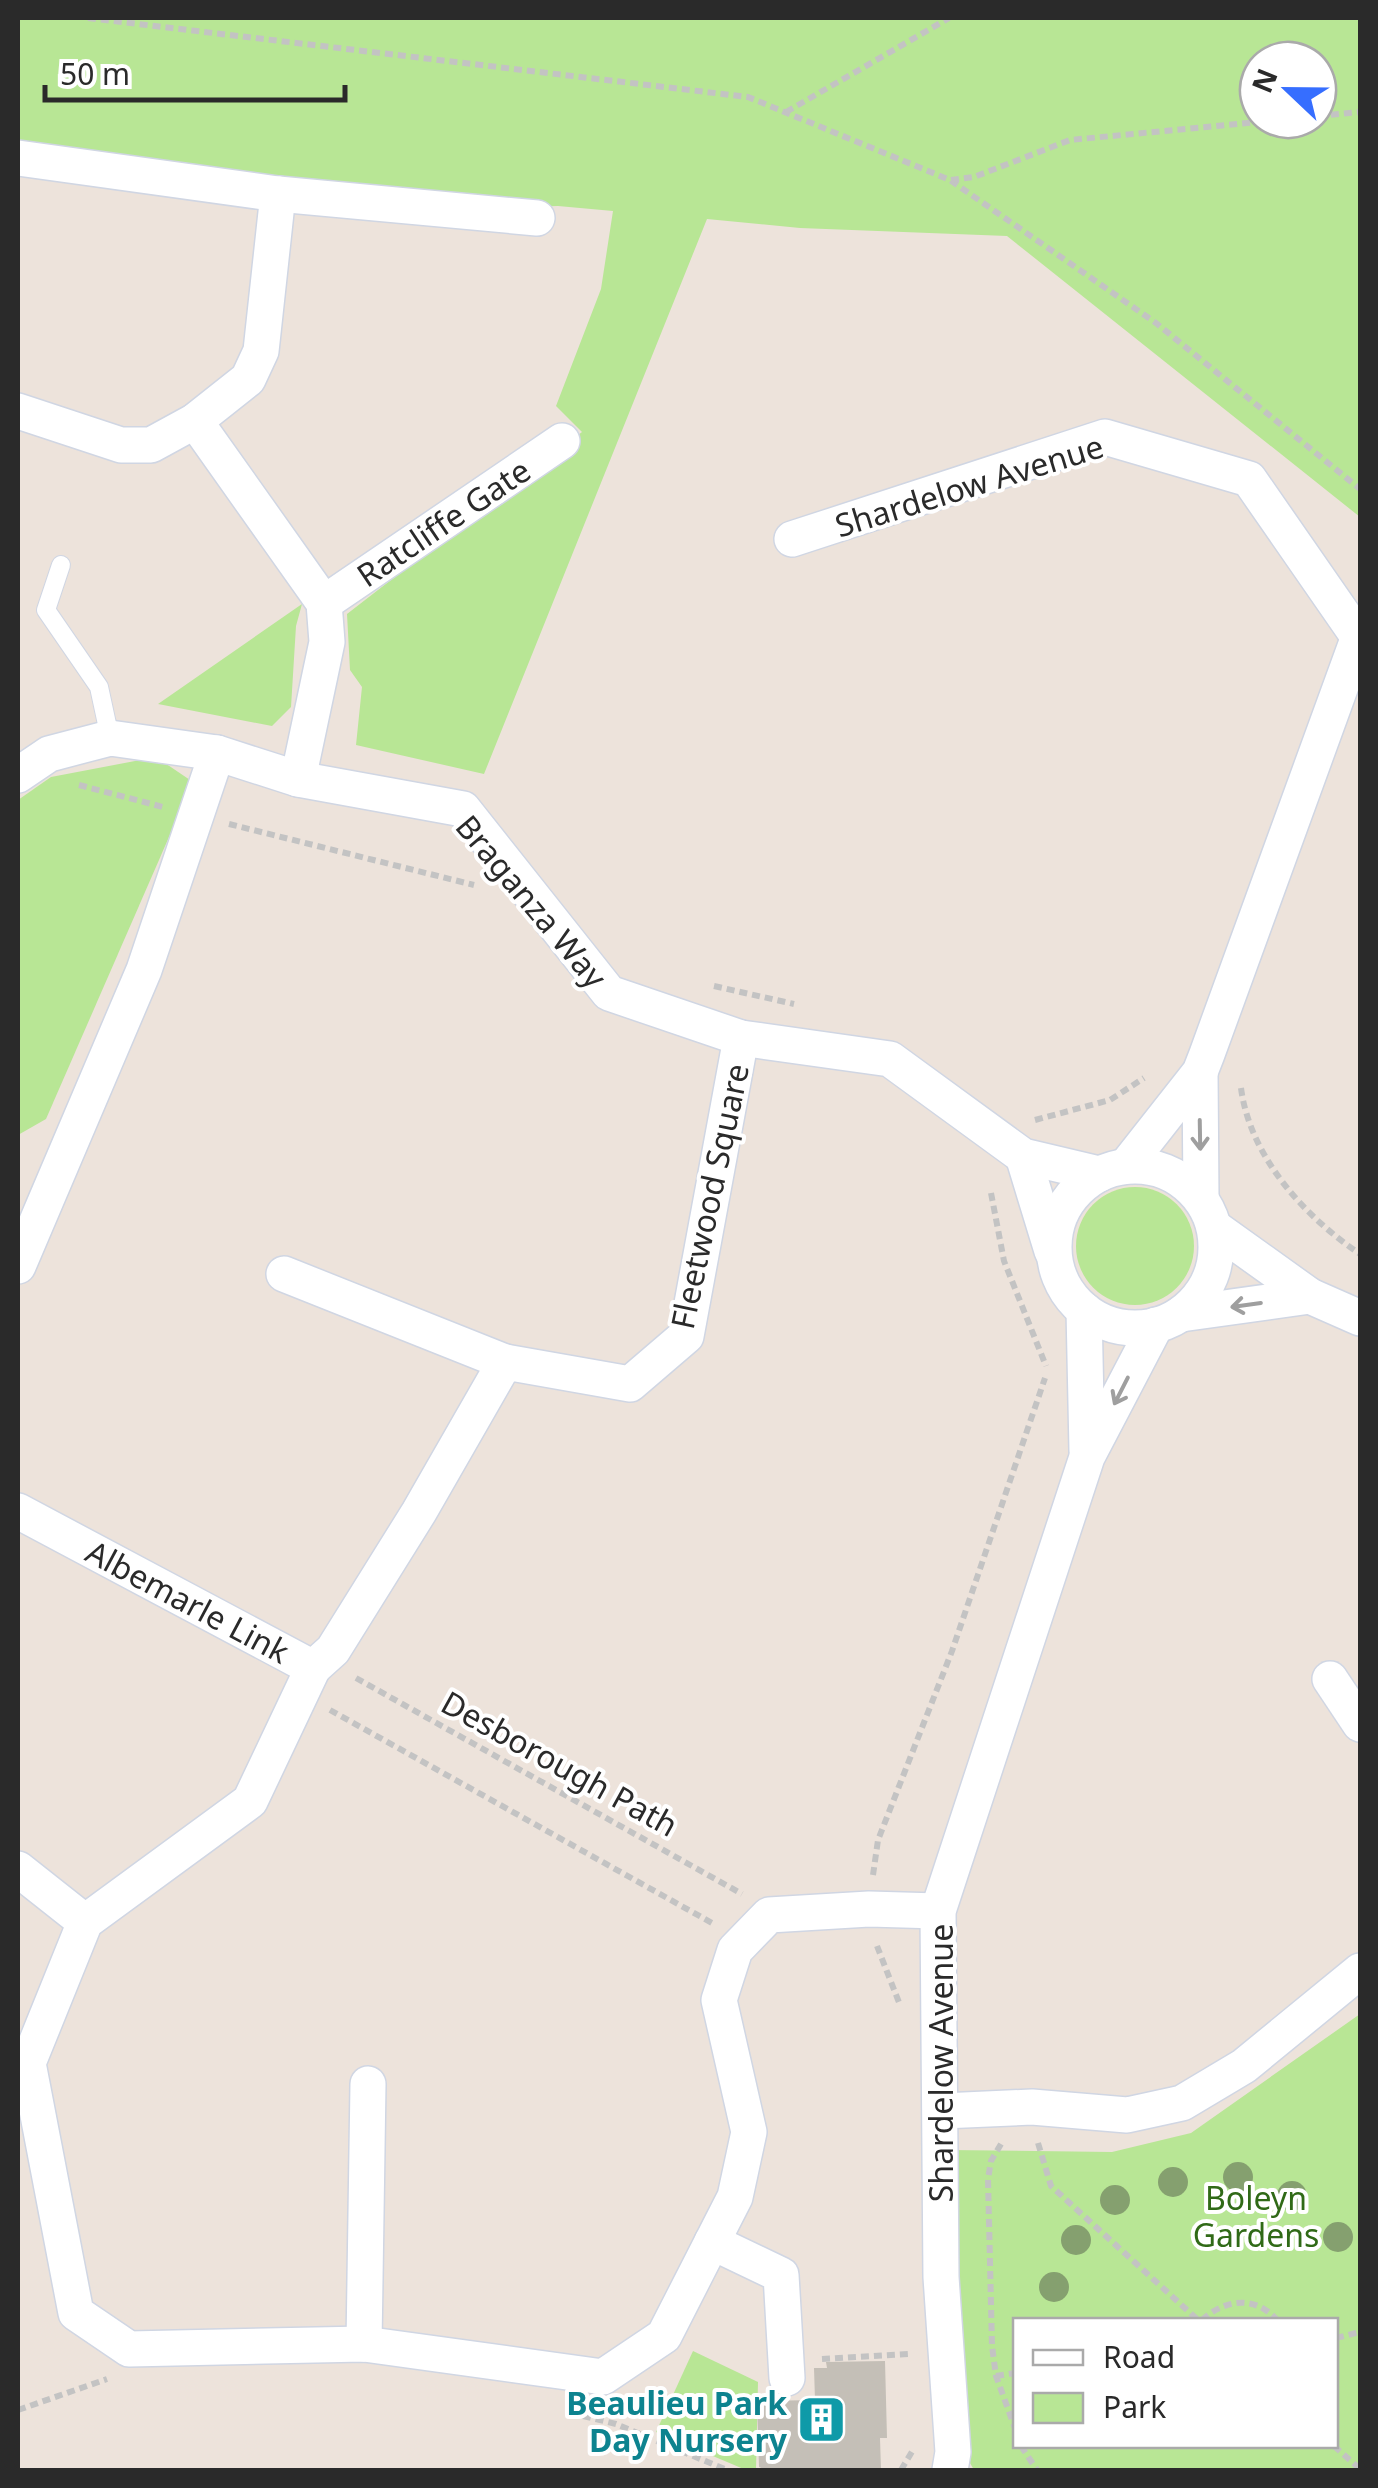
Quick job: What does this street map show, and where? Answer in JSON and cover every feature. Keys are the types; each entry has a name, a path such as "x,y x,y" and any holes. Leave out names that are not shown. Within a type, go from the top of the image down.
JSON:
{"street":[{"path":"18,158 278,194 536,218"},
{"path":"18,411 121,445 152,445 195,420 248,379 261,351 278,194"},
{"name":"Ratcliffe Gate","path":"195,420 324,603 327,642 298,779"},
{"name":"Shardelow Avenue","path":"792,539 1106,436 1250,480 1359,639 1200,1072 1112,1170 1076,1190 1061,1214 1055,1234 1056,1262"},
{"name":"Ratcliffe Gate","path":"324,603 562,441"},
{"name":"Braganza Way","path":"21,773 49,754 110,738 217,753 298,779 463,809 610,993 741,1038 890,1059 1023,1156 1112,1170"},
{"path":"18,1266 144,970 217,753"},
{"name":"Fleetwood Square","path":"284,1274 504,1362 630,1384 686,1336 741,1038"},
{"name":"Shardelow Avenue","path":"954,2464 941,2277 938,1911 1087,1457 1168,1320 1202,1294 1216,1256 1208,1213 1200,1072"},
{"path":"1023,1156 1066,1288 1084,1310 1108,1324 1128,1328 1310,1296"},
{"path":"1112,1170 1154,1167 1180,1178 1208,1213 1310,1296 1360,1318"},
{"name":"Shardelow Avenue","path":"1084,1310 1087,1457"},
{"path":"323,1659 420,1512 504,1362"},
{"name":"Albemarle Link","path":"18,1511 323,1659 296,1704 250,1801 85,1922"},
{"path":"1330,1679 1360,1724"},
{"path":"18,1869 85,1922 28,2063 76,2314 129,2349 364,2344 603,2377 664,2336 734,2197 749,2132 719,2000 735,1950 769,1915 869,1909 938,1911"},
{"path":"942,2111 1032,2108 1127,2115 1182,2102 1244,2066 1360,1971"},
{"path":"364,2344 368,2084"},
{"path":"712,2242 782,2274 786,2370"}],"lane":[{"path":"61,566 46,610 99,687 110,738"}],"path":[{"path":"88,18 748,98 950,180 1156,323 1360,489"},
{"path":"784,113 949,18"},
{"path":"950,180 974,177 1070,140 1238,124"},
{"path":"21,773 443,879 533,897"},
{"path":"712,985 809,1008"},
{"path":"1034,1120 1110,1100 1151,1074"},
{"path":"1240,1081 1244,1109 1262,1152 1293,1194 1331,1235 1360,1254"},
{"path":"871,1889 878,1840 952,1651 1048,1370 1004,1261 989,1180"},
{"name":"Desborough Path","path":"323,1659 745,1895 769,1915"},
{"name":"Desborough Path","path":"296,1704 336,1711 354,1721 718,1927 735,1950"},
{"path":"1032,2108 1050,2186 1198,2318"},
{"path":"1013,2422 996,2376 990,2161 1001,2144 1049,2144"},
{"path":"1203,2318 1225,2304 1242,2302 1266,2309 1276,2318"},
{"path":"1260,2318 1266,2309"},
{"path":"786,2370 911,2354"},
{"path":"996,2376 1013,2373"},
{"path":"18,2410 100,2380 120,2378"},
{"path":"579,2415 616,2424 727,2470"},
{"path":"1022,2448 1037,2470"},
{"path":"1336,2448 1360,2469"}],"green space":[{"path":"18,18 1360,18 1360,517 1007,236 800,228 707,219 484,774 356,745 362,687 350,670 347,614 582,432 556,406 601,289 613,211 558,206 442,209 18,143"},
{"path":"302,604 296,626 291,707 272,726 158,704"},
{"path":"156,757 193,782 46,1119 18,1135 18,800 51,777"},
{"path":"1135,1187 1158,1191 1177,1204 1190,1223 1194,1246 1190,1269 1177,1288 1158,1301 1135,1305 1112,1301 1093,1288 1080,1269 1076,1246 1080,1223 1093,1204 1112,1191"},
{"name":"Boleyn Gardens","path":"1360,2014 1360,2470 974,2470 966,2456 947,2150 1112,2152 1191,2133"},
{"path":"693,2351 758,2382 756,2470 746,2470 656,2432"}],"building":[{"name":"Beaulieu Park Day Nursery","path":"885,2361 887,2438 880,2438 881,2470 759,2467 757,2401 815,2400 814,2368 827,2368 826,2362"}],"place":[{"name":"Beaulieu Park Day Nursery","path":"822,2420"}]}
